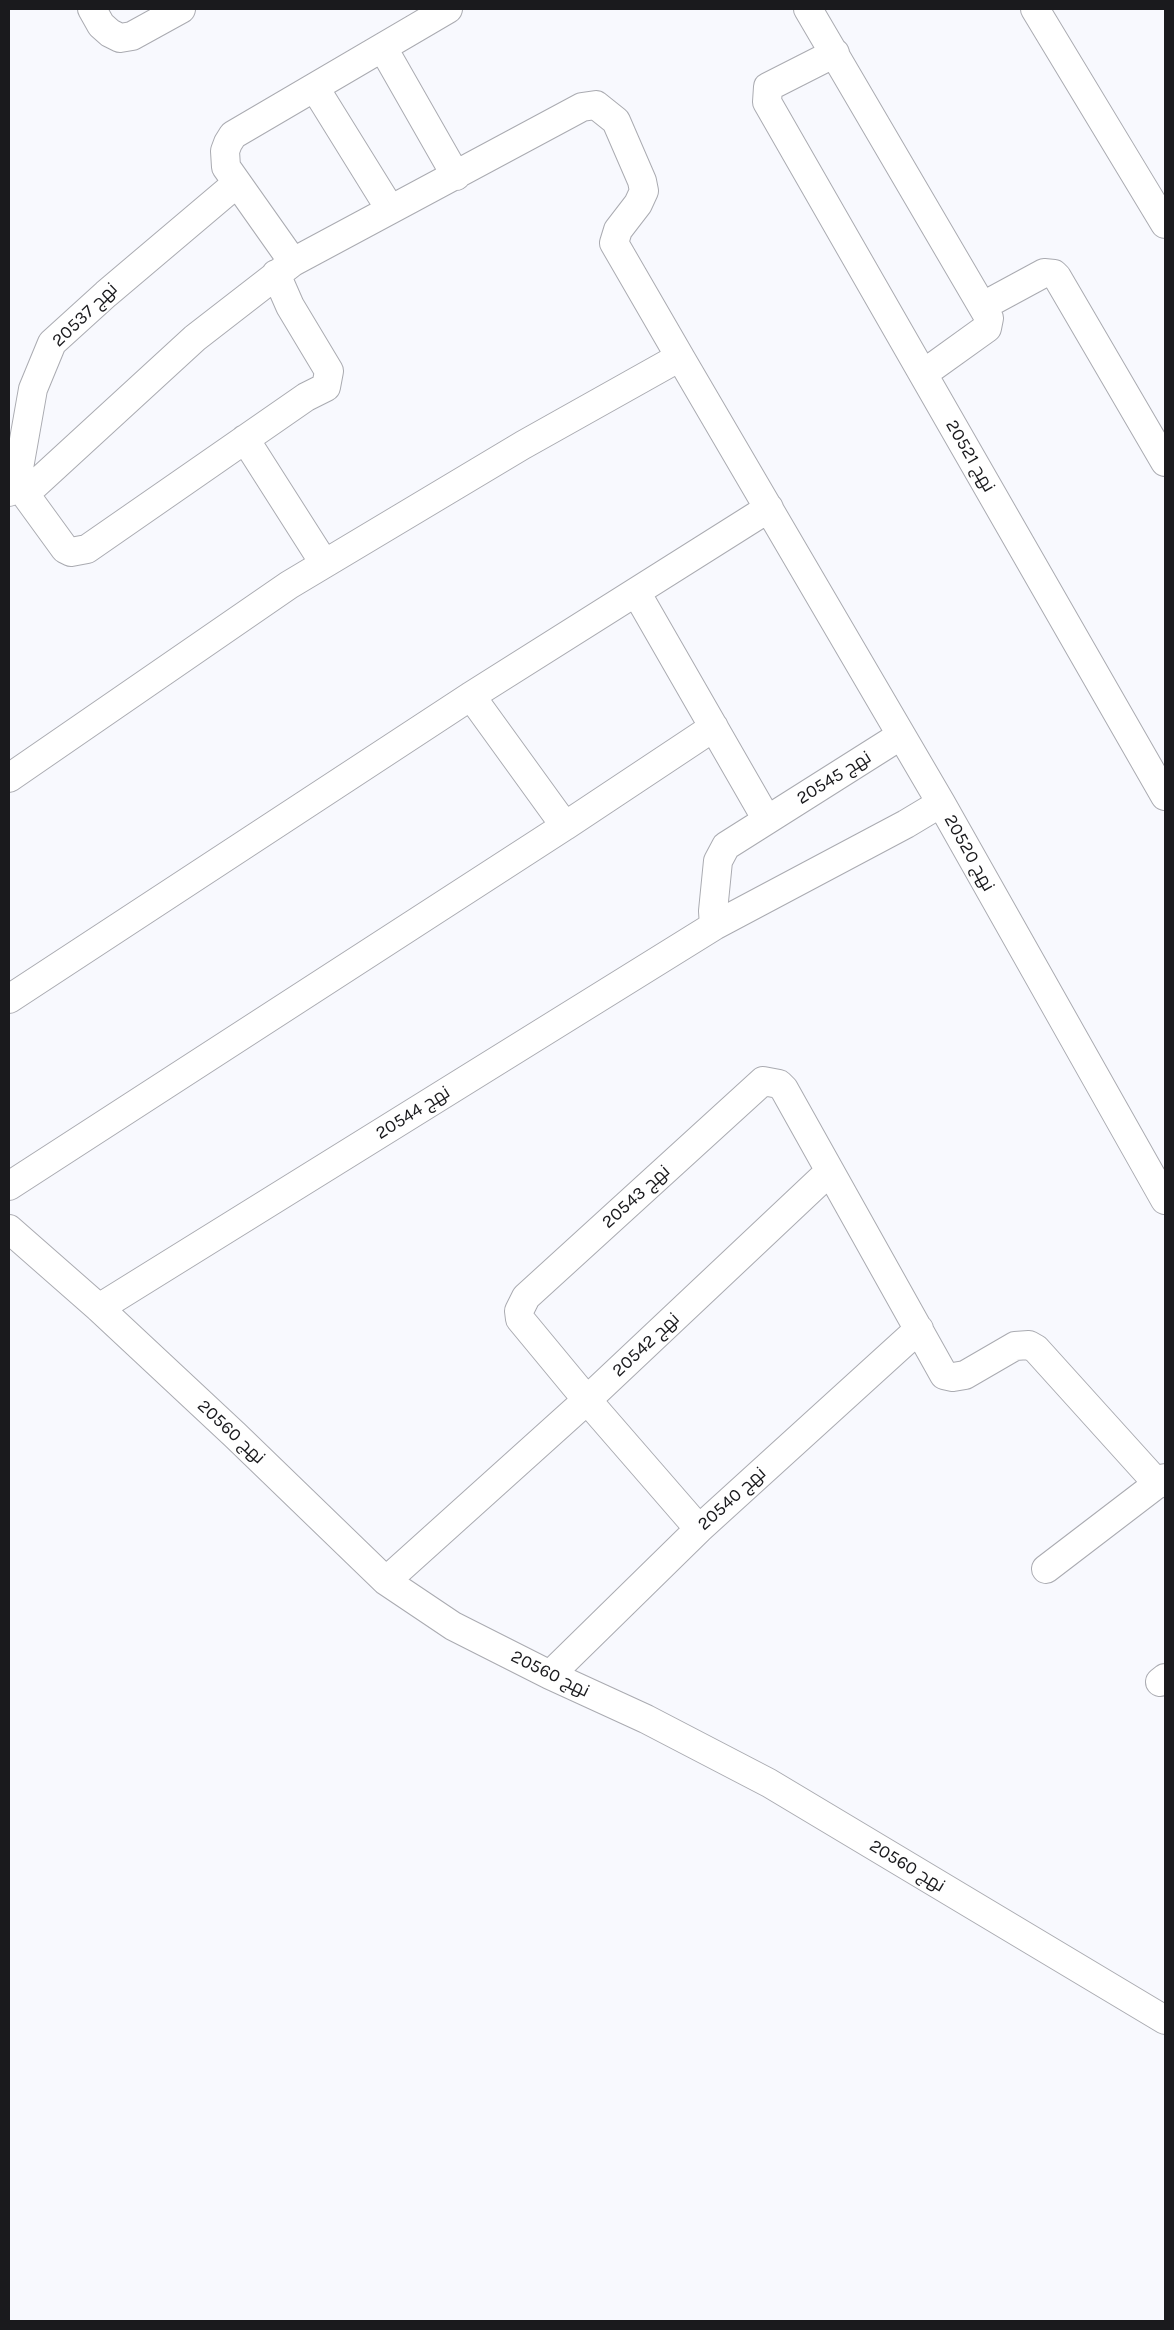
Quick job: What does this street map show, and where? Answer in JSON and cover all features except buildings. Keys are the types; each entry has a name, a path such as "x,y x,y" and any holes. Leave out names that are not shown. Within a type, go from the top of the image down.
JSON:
{"street":[{"path":"92,9 101,25 110,33 120,38 132,36 181,9"},
{"path":"383,48 456,176 390,209 284,268 195,338 16,490 65,549 71,552 87,549 306,397 326,387 329,371 290,306 284,268 226,167 224,152 233,135 448,9"},
{"path":"808,9 989,318 987,328 923,374"},
{"path":"1035,9 1164,218"},
{"name":"نهج 20521","path":"835,53 768,87 766,102 1165,796"},
{"path":"315,88 390,209"},
{"name":"نهج 20520","path":"456,176 582,106 596,105 616,121 642,181 644,191 638,204 623,220 614,242 770,508 900,736 941,803 1165,1200"},
{"name":"نهج 20537","path":"16,490 33,389 52,344 106,294 236,184"},
{"path":"983,306 1044,273 1054,274 1165,462"},
{"path":"9,778 289,585 523,445 680,356"},
{"path":"245,439 324,564"},
{"path":"9,1000 471,696 770,508"},
{"path":"636,592 767,820"},
{"path":"471,696 565,826"},
{"path":"9,1186 565,826 714,727"},
{"name":"نهج 20545","path":"713,918 718,861 726,846 900,736"},
{"name":"نهج 20544","path":"99,1308 713,918 906,824 941,803"},
{"name":"نهج 20543","path":"587,1400 520,1319 519,1310 526,1297 763,1081 779,1084 784,1089 829,1172"},
{"path":"829,1172 920,1329 944,1375 953,1377 965,1375 1015,1346 1029,1345 1036,1349 1162,1481 1046,1569"},
{"name":"نهج 20542","path":"386,1581 587,1400 829,1172"},
{"name":"نهج 20560","path":"9,1228 99,1308 235,1435 386,1581 453,1626 550,1675 646,1719 769,1783 1165,2020"},
{"name":"نهج 20540","path":"550,1675 699,1529 920,1329"},
{"path":"587,1400 699,1529"}]}
